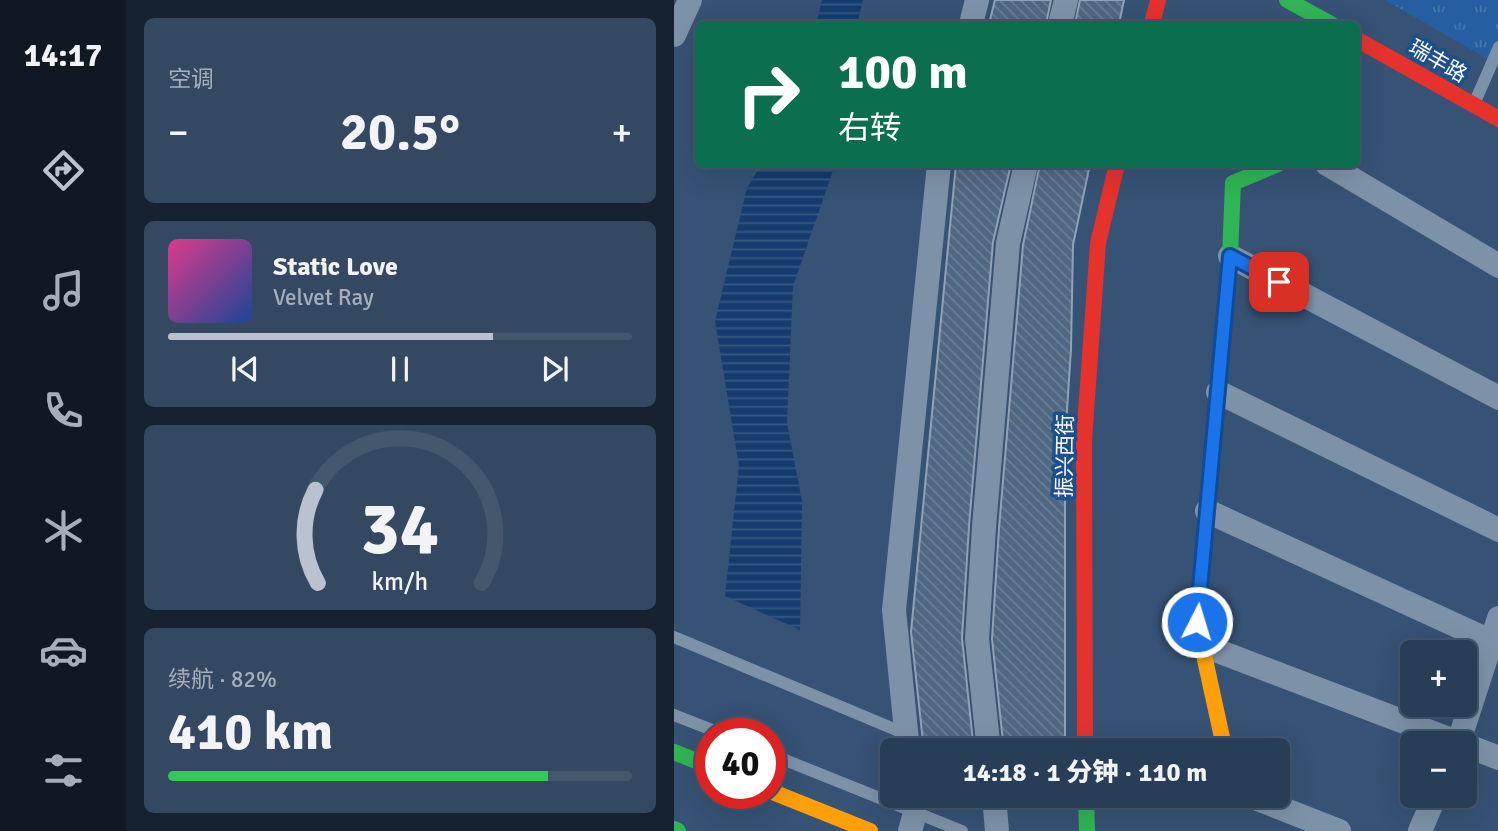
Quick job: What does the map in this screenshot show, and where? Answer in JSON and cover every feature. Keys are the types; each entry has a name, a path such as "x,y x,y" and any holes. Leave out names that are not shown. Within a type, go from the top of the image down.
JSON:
{"street":[{"path":"674,35 690,0"},
{"path":"972,21 977,0"},
{"path":"1061,21 1065,0"},
{"path":"1153,21 1158,0"},
{"path":"1287,0 1326,21"},
{"name":"瑞丰路","path":"1360,41 1498,119"},
{"path":"908,738 894,610 939,168"},
{"path":"988,738 977,639 984,527 1008,243 1025,168"},
{"name":"振兴西街","path":"1085,738 1085,441 1098,243 1116,168"},
{"path":"1222,738 1197,622 1230,256 1233,183 1269,168"},
{"path":"1334,168 1498,266"},
{"path":"1230,256 1498,398"},
{"path":"1218,391 1498,530"},
{"path":"1207,511 1494,630 1465,731"},
{"path":"1202,645 1427,731"},
{"path":"1477,750 1498,758"},
{"path":"674,752 695,761"},
{"path":"786,797 870,831"},
{"path":"995,808 997,831"},
{"path":"1086,808 1087,831"},
{"path":"1281,808 1339,831"},
{"path":"1420,831 1430,808"}],"lane":[{"path":"1474,105 1498,47"},
{"path":"674,637 899,738"},
{"path":"674,715 695,723"},
{"path":"786,761 962,831"}],"green space":[{"path":"1385,0 1498,0 1498,65"}],"shaded area":[{"path":"822,0 863,0 858,21 817,21"},
{"path":"759,168 834,168 793,286 787,423 802,501 800,630 725,596 739,466 715,321 747,188"}],"building":[{"path":"995,0 1051,0 1047,21 990,21"},
{"path":"1080,0 1124,0 1120,21 1076,21"},
{"path":"956,168 1010,168 993,242 969,526 962,638 973,738 923,738 911,632"},
{"path":"1039,168 1089,168 1073,245 1071,349 1065,441 1065,738 1003,738 992,639 1023,245"}],"traffic: fast":[{"path":"1287,0 1326,21"},
{"path":"1217,398 1230,256 1233,183 1269,168"},
{"path":"674,752 695,761"},
{"path":"1086,808 1087,831"},
{"path":"674,829 678,831"}],"traffic: slow":[{"path":"1217,398 1197,623 1222,738"},
{"path":"786,797 870,831"}],"traffic: jam":[{"path":"1153,21 1158,0"},
{"path":"1360,41 1499,119"},
{"path":"1085,738 1084,441 1098,243 1116,168"}],"route":[{"path":"1197,622 1230,256 1279,282"}]}
